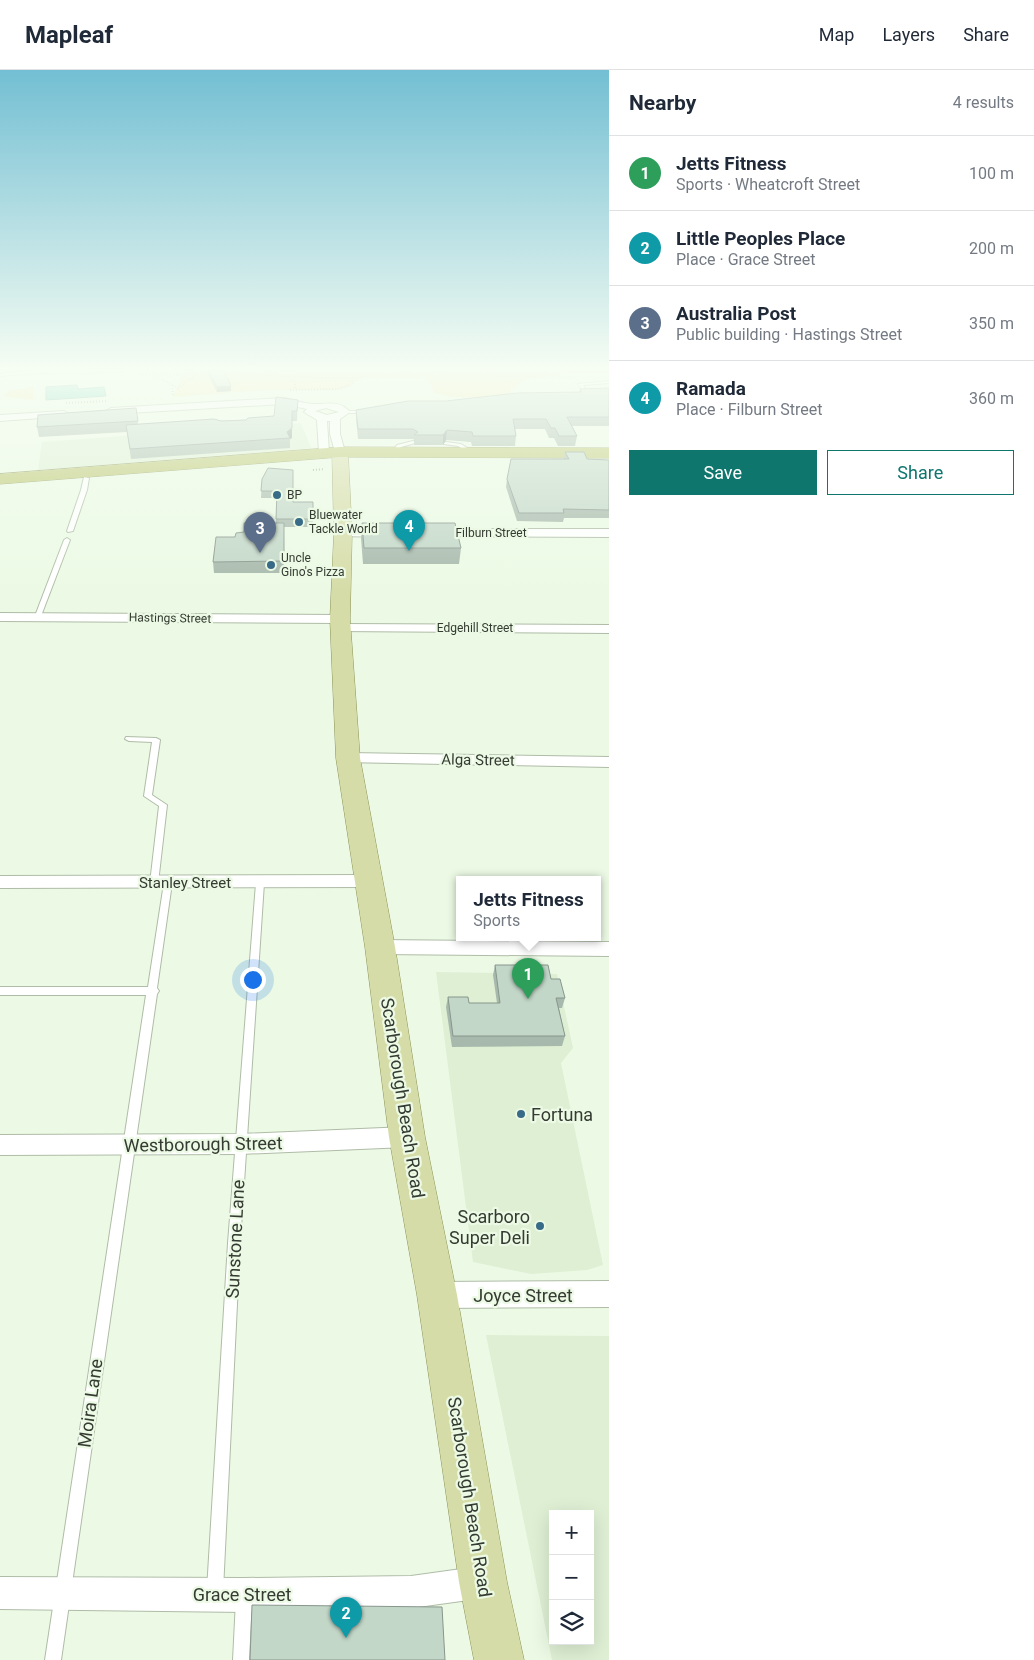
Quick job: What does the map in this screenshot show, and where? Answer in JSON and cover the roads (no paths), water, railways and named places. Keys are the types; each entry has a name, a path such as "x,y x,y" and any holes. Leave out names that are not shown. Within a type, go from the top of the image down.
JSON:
{"highway":[{"path":"0,479 394,452 609,453"},
{"path":"0,484 332,456 609,460"}],"main road":[{"name":"Scarborough Beach Road","path":"332,456 335,506 343,533 340,624 348,758 380,947 407,1137 437,1295 483,1582 499,1660"}],"street":[{"name":"Scarborough Beach Road","path":"329,443 332,456"},
{"name":"Scarborough Beach Road","path":"332,456 334,443"},
{"path":"343,533 396,533"},
{"name":"Filburn Street","path":"415,533 609,533"},
{"name":"Hastings Street","path":"0,617 38,616 340,624"},
{"name":"Edgehill Street","path":"340,624 609,629"},
{"name":"Alga Street","path":"348,758 609,762"},
{"name":"Stanley Street","path":"0,882 369,882"},
{"path":"380,947 609,949"},
{"name":"Westborough Street","path":"0,1145 128,1146 241,1144 407,1137"},
{"name":"Joyce Street","path":"437,1295 609,1294"},
{"name":"Grace Street","path":"0,1593 229,1595 411,1592 483,1582"}],"lane":[{"path":"394,452 399,446 409,443"},
{"path":"447,443 459,445 473,453"},
{"path":"70,532 86,478"},
{"path":"38,616 67,540"},
{"name":"Moira Lane","path":"53,1660 128,1146 154,991 161,883 163,805 148,796 156,740 129,739"},
{"name":"Sunstone Lane","path":"242,1660 229,1595 241,1144 247,1088 260,883"},
{"path":"0,991 154,991"}],"place":[{"name":"BP","path":"277,495"},
{"name":"Bluewater Tackle World","path":"299,522"},
{"name":"Ramada","path":"409,551"},
{"name":"Australia Post","path":"260,553"},
{"name":"Uncle Gino's Pizza","path":"271,565"},
{"name":"Jetts Fitness","path":"528,999"},
{"name":"Fortuna","path":"521,1114"},
{"name":"Scarboro Super Deli","path":"540,1226"},
{"name":"Little Peoples Place","path":"346,1638"}]}
